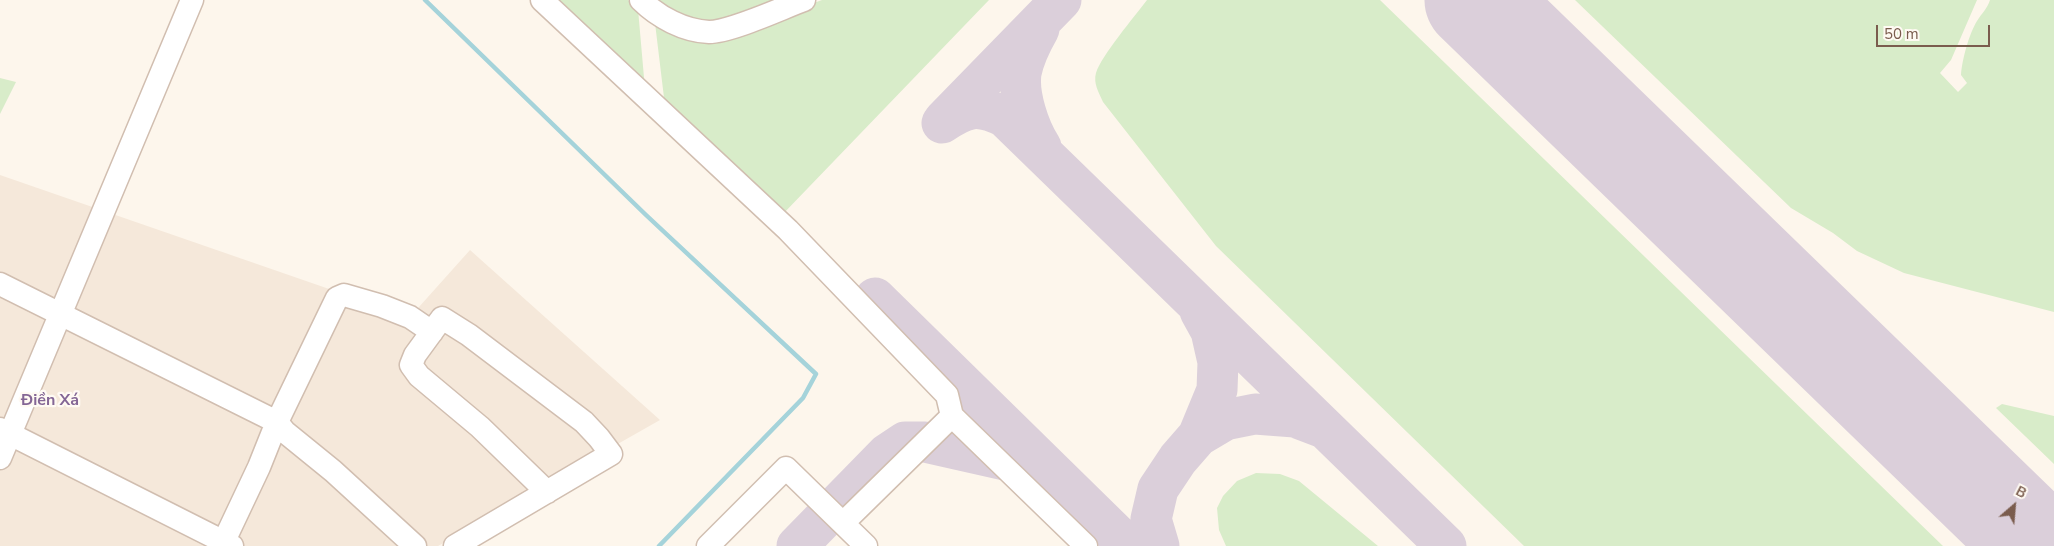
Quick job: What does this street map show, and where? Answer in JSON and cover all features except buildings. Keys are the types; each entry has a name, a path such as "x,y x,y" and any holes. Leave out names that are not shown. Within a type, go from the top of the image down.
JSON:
{"street":[{"path":"0,458 5,432 60,315 192,0"},
{"path":"542,0 788,230 947,395 952,416 1086,546"},
{"path":"641,0 652,11 687,29 711,32 739,24 804,0"},
{"path":"0,284 277,422 285,432 333,471 414,546"},
{"path":"5,432 228,544 277,422 337,298 344,295 382,306 410,317 432,332"},
{"path":"455,546 547,492 610,454 599,438 584,422 469,335 442,318 411,365 419,376 480,427 547,492"},
{"path":"843,523 952,416"},
{"path":"708,546 786,468 866,546"}],"shaded area":[{"path":"0,175 410,317 470,250 660,420 438,546 0,546"}],"green space":[{"path":"553,0 628,0 638,9 645,89"},
{"path":"651,0 786,0 710,24 684,21"},
{"path":"822,0 989,0 782,215 665,106 655,23 723,36"},
{"path":"1147,0 1380,0 1943,546 1524,546 1216,246 1103,102 1095,80 1099,66"},
{"path":"1575,0 1977,0 1951,60 1940,73 1958,92 1967,83 1961,75 1964,55 1969,40 1974,26 1990,0 2054,0 2054,312 1904,273 1857,251 1833,233 1791,208"},
{"path":"0,78 16,82 0,114"},
{"path":"2002,404 2054,416 2054,464 1996,408"},
{"path":"1256,473 1280,474 1299,481 1378,546 1226,546 1219,530 1217,508 1223,496 1237,481"}],"waterway":[{"path":"425,0 646,215 816,374 803,398 659,546"}],"taxiway":[{"path":"944,120 1061,0"},
{"path":"1039,29 1026,56 1021,73 1021,91 1032,131 1041,147"},
{"path":"942,123 959,113 973,109 987,110 1005,117 1446,546"},
{"path":"875,298 1128,546"},
{"path":"1159,546 1151,519 1158,489 1178,459 1198,436 1217,390 1218,362 1211,331 1200,311"},
{"path":"1198,436 1225,420 1255,414 1295,417 1324,428"},
{"path":"797,546 887,454 905,442 925,442 1027,465"}],"runway":[{"path":"1475,0 2038,546"}],"district":[{"name":"Điền Xá","path":"50,401"}]}
